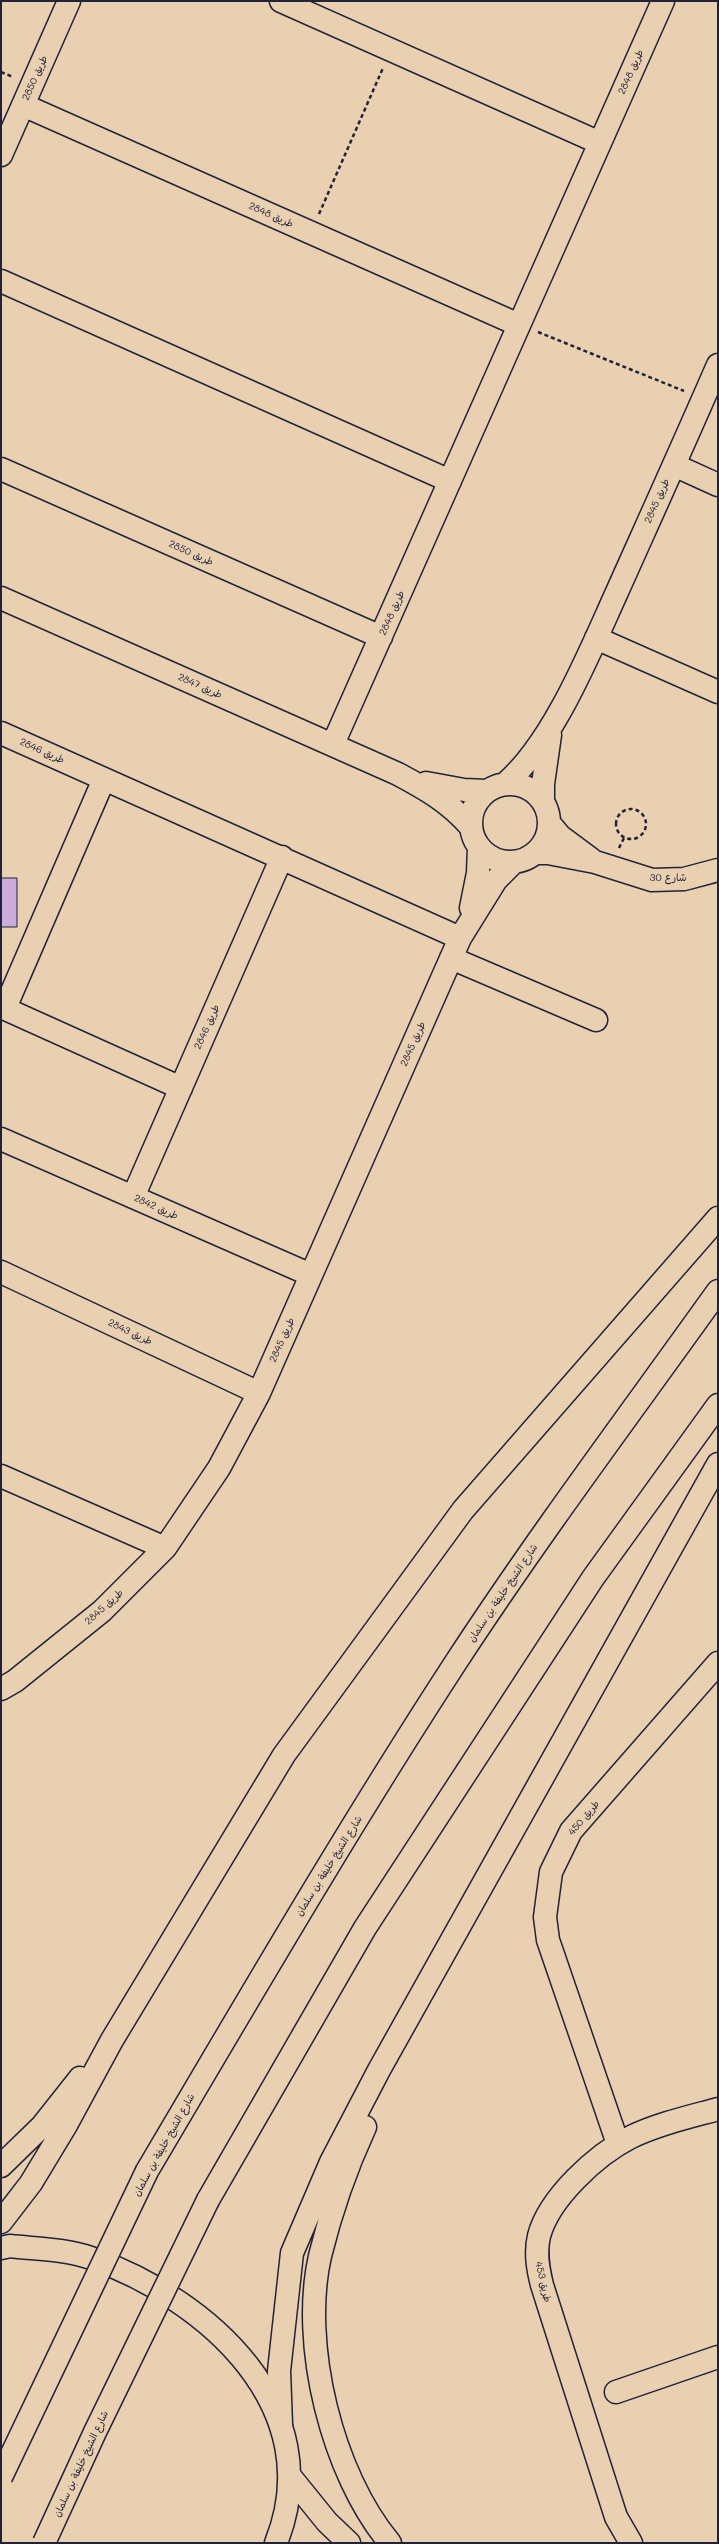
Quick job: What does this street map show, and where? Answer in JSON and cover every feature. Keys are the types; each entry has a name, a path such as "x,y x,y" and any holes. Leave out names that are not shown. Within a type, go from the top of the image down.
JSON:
{"main road":[{"name":"طريق 2850","path":"1,155 69,1"},
{"path":"280,1 600,143"},
{"name":"طريق 2848","path":"333,744 663,1"},
{"name":"طريق 2848","path":"23,105 519,325"},
{"path":"1,281 450,481"},
{"name":"طريق 2845","path":"496,788 531,757 551,728 596,638 718,365"},
{"path":"674,465 718,485"},
{"name":"طريق 2850","path":"1,469 381,637"},
{"name":"طريق 2847","path":"1,598 398,774 439,796 456,810 470,826"},
{"path":"596,638 718,692"},
{"name":"طريق 2845","path":"543,801 542,784 551,728"},
{"name":"طريق 2846","path":"1,733 282,857 464,930"},
{"name":"طريق 2847","path":"398,774 442,787 496,788"},
{"path":"104,779 3,1007 181,1088"},
{"path":"526,787 543,801 550,824 546,840 535,853 514,862 495,859 479,847 470,826 475,807 496,788 526,787"},
{"name":"شارع 30","path":"550,824 560,836 595,862"},
{"name":"طريق 2845","path":"464,930 478,873 479,847"},
{"name":"شارع 30","path":"535,853 548,853 595,862 652,880 684,879 718,870"},
{"name":"طريق 2846","path":"133,1197 282,857"},
{"name":"طريق 2845","path":"1,1689 16,1681 102,1610 165,1548 219,1468 259,1393 464,930 496,880 514,862"},
{"path":"451,958 596,1020"},
{"name":"طريق 2842","path":"1,1139 311,1274"},
{"path":"1,2222 31,2183 66,2126 112,2040 284,1755 463,1510 718,1218"},
{"name":"طريق 2843","path":"1,1272 259,1393"},
{"name":"شارع الشيخ خليفة بن سلمان","path":"1,2477 147,2171 307,1900 456,1662 542,1536 718,1291"},
{"name":"شارع الشيخ خليفة بن سلمان","path":"44,2543 95,2432 208,2200 364,1928 593,1578 718,1405"},
{"path":"276,2543 284,2521 289,2475 281,2425 278,2371 292,2253 331,2162 420,1999 718,1464"},
{"path":"1,1476 165,1548"},
{"name":"طريق 450","path":"618,2144 548,1940 545,1917 550,1880 560,1851 571,1831 718,1663"},
{"path":"390,2543 379,2530 352,2482 333,2431 319,2370 314,2314 320,2257 345,2173 420,1999"},
{"path":"1,2166 42,2126 112,2040"},
{"name":"طريق 453","path":"631,2543 616,2517 542,2285 537,2253 539,2237 552,2208 587,2169 618,2144 646,2130 718,2109"},
{"path":"1,2248 10,2246 90,2257 142,2279 180,2302 221,2334 254,2371 281,2425"},
{"path":"616,2392 718,2357"},
{"path":"289,2475 327,2522 349,2543"}],"path":[{"path":"310,232 391,50"},
{"path":"519,325 703,399"},
{"path":"624,810 637,810 646,820 646,828 637,838 624,838 615,827 615,820 624,810"}],"building":[{"path":"1,878 17,878 17,927 1,927"}]}
